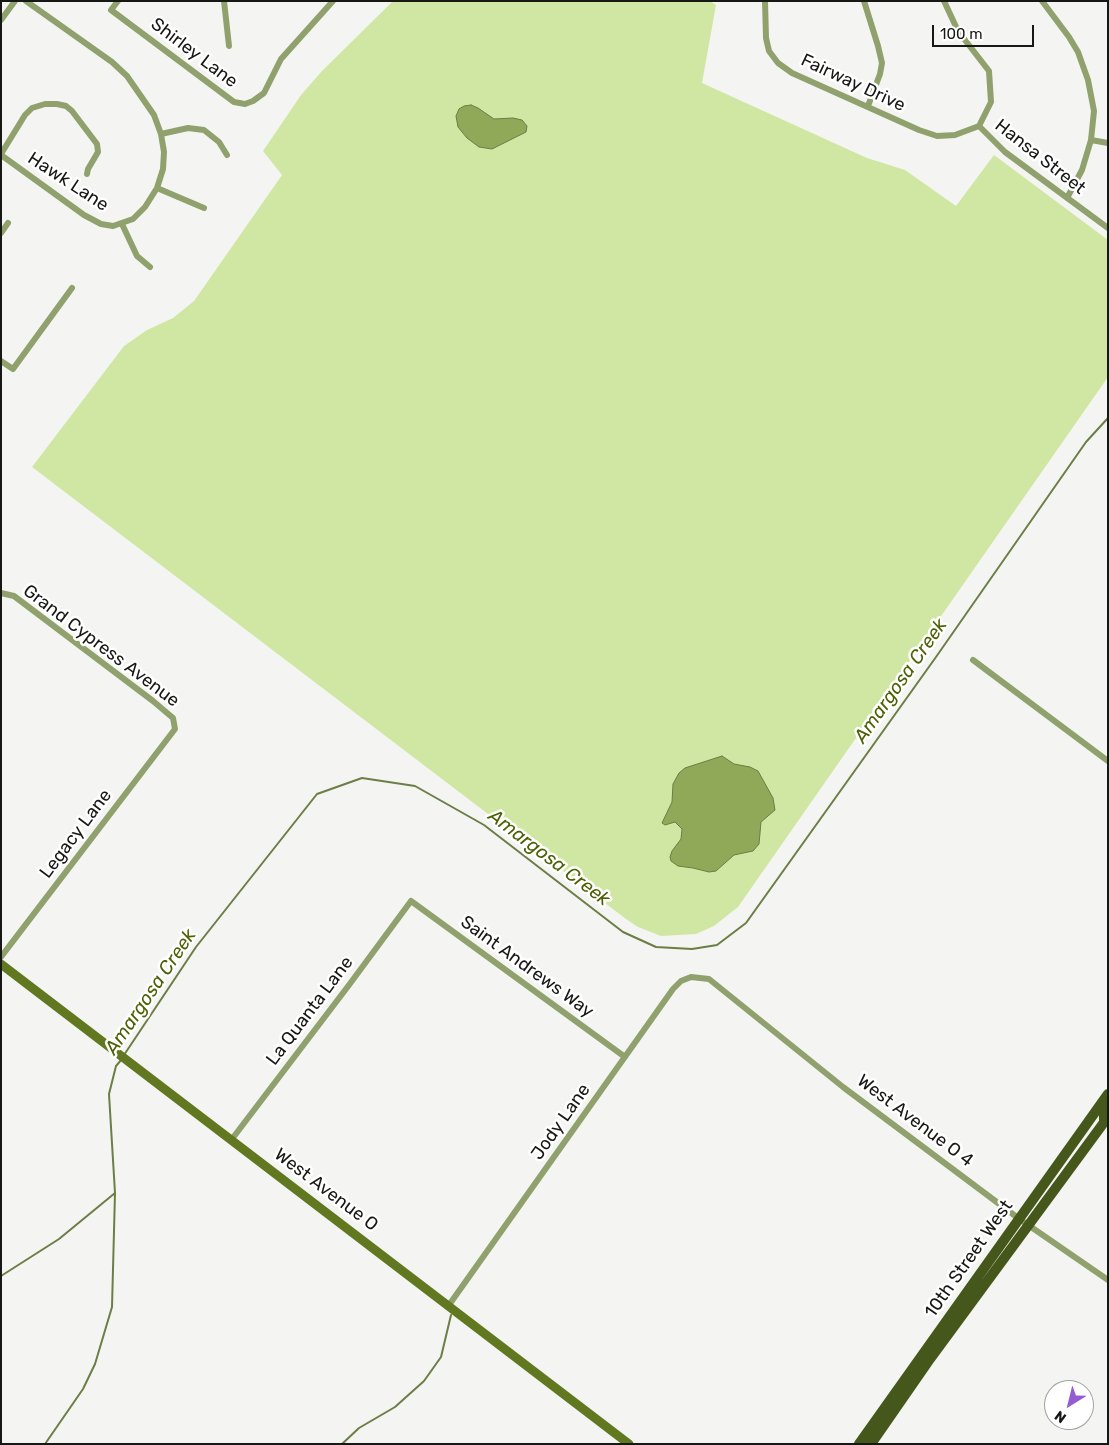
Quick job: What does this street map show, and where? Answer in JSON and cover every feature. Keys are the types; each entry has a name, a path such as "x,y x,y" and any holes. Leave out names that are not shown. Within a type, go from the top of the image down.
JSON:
{"main road":[{"name":"West Avenue O","path":"1,964 131,1064 232,1138 630,1444"},
{"name":"10th Street West","path":"859,1444 1108,1094"},
{"path":"1106,1119 1104,1112 1108,1107"},
{"name":"10th Street West","path":"871,1444 930,1359 1106,1119"}],"street":[{"path":"1,20 15,1"},
{"path":"26,1 112,62 127,76 154,115 161,134 164,152 157,188 145,207 133,219 122,224 137,256 150,267"},
{"name":"Shirley Lane","path":"118,1 112,10 234,102 245,104 253,101 264,92 281,59 331,2"},
{"path":"224,1 229,46"},
{"name":"Fairway Drive","path":"765,1 766,38 769,51 778,62 792,73 919,130 937,136 956,135 979,126"},
{"path":"864,1 882,63 880,74 868,106"},
{"path":"944,1 958,31 989,71 992,102 979,126"},
{"path":"1042,1 1078,52 1088,80 1094,111 1091,140 1082,170 1067,198"},
{"path":"1,154 32,108 46,104 66,106 72,111 96,144 98,152 87,174"},
{"name":"Hansa Street","path":"979,126 1005,152 1108,228"},
{"path":"161,134 188,128 204,130 219,142 228,155"},
{"path":"1091,140 1108,143"},
{"name":"Hawk Lane","path":"1,154 84,215 100,224 113,226 122,224"},
{"path":"157,188 204,208"},
{"path":"1,233 8,223"},
{"path":"1,361 13,369 72,288"},
{"name":"Grand Cypress Avenue","path":"1,593 14,596 153,701 173,718 175,730"},
{"path":"974,660 1108,761"},
{"name":"Legacy Lane","path":"1,957 175,730"},
{"name":"Saint Andrews Way","path":"412,901 625,1057"},
{"name":"La Quanta Lane","path":"232,1138 412,901"},
{"name":"Jody Lane","path":"449,1305 673,989 681,981 691,977 709,979"},
{"name":"West Avenue O 4","path":"709,979 843,1086 1018,1218 1108,1280"}],"shaded area":[{"path":"393,1 710,1 716,5 702,83 867,158 905,170 956,206 994,155 1108,240 1108,377 738,907 714,926 696,934 661,936 638,927 626,919 32,467 124,346 147,330 173,318 194,301 282,175 263,151 301,95 322,71"},
{"path":"471,105 494,119 513,118 522,120 527,126 526,132 492,149 479,147 467,138 458,127 456,116 459,109"},
{"path":"722,756 734,764 750,767 758,771 773,798 775,810 761,822 759,844 753,851 734,855 716,871 709,872 678,866 671,861 670,857 681,839 682,829 675,822 665,825 662,823 672,802 673,784 679,773 685,768"}],"waterway":[{"name":"Amargosa Creek","path":"124,1055 196,947 317,794 362,778 415,786 484,825 623,932 656,947 692,949 717,945 746,923 936,657 1086,442 1108,418"},
{"name":"Amargosa Creek","path":"1,1276 59,1239 115,1193 109,1094 116,1066 122,1059"},
{"path":"45,1444 83,1389 95,1364 112,1307 115,1193"},
{"path":"342,1444 359,1428 395,1407 424,1381 441,1357 451,1315"}]}
